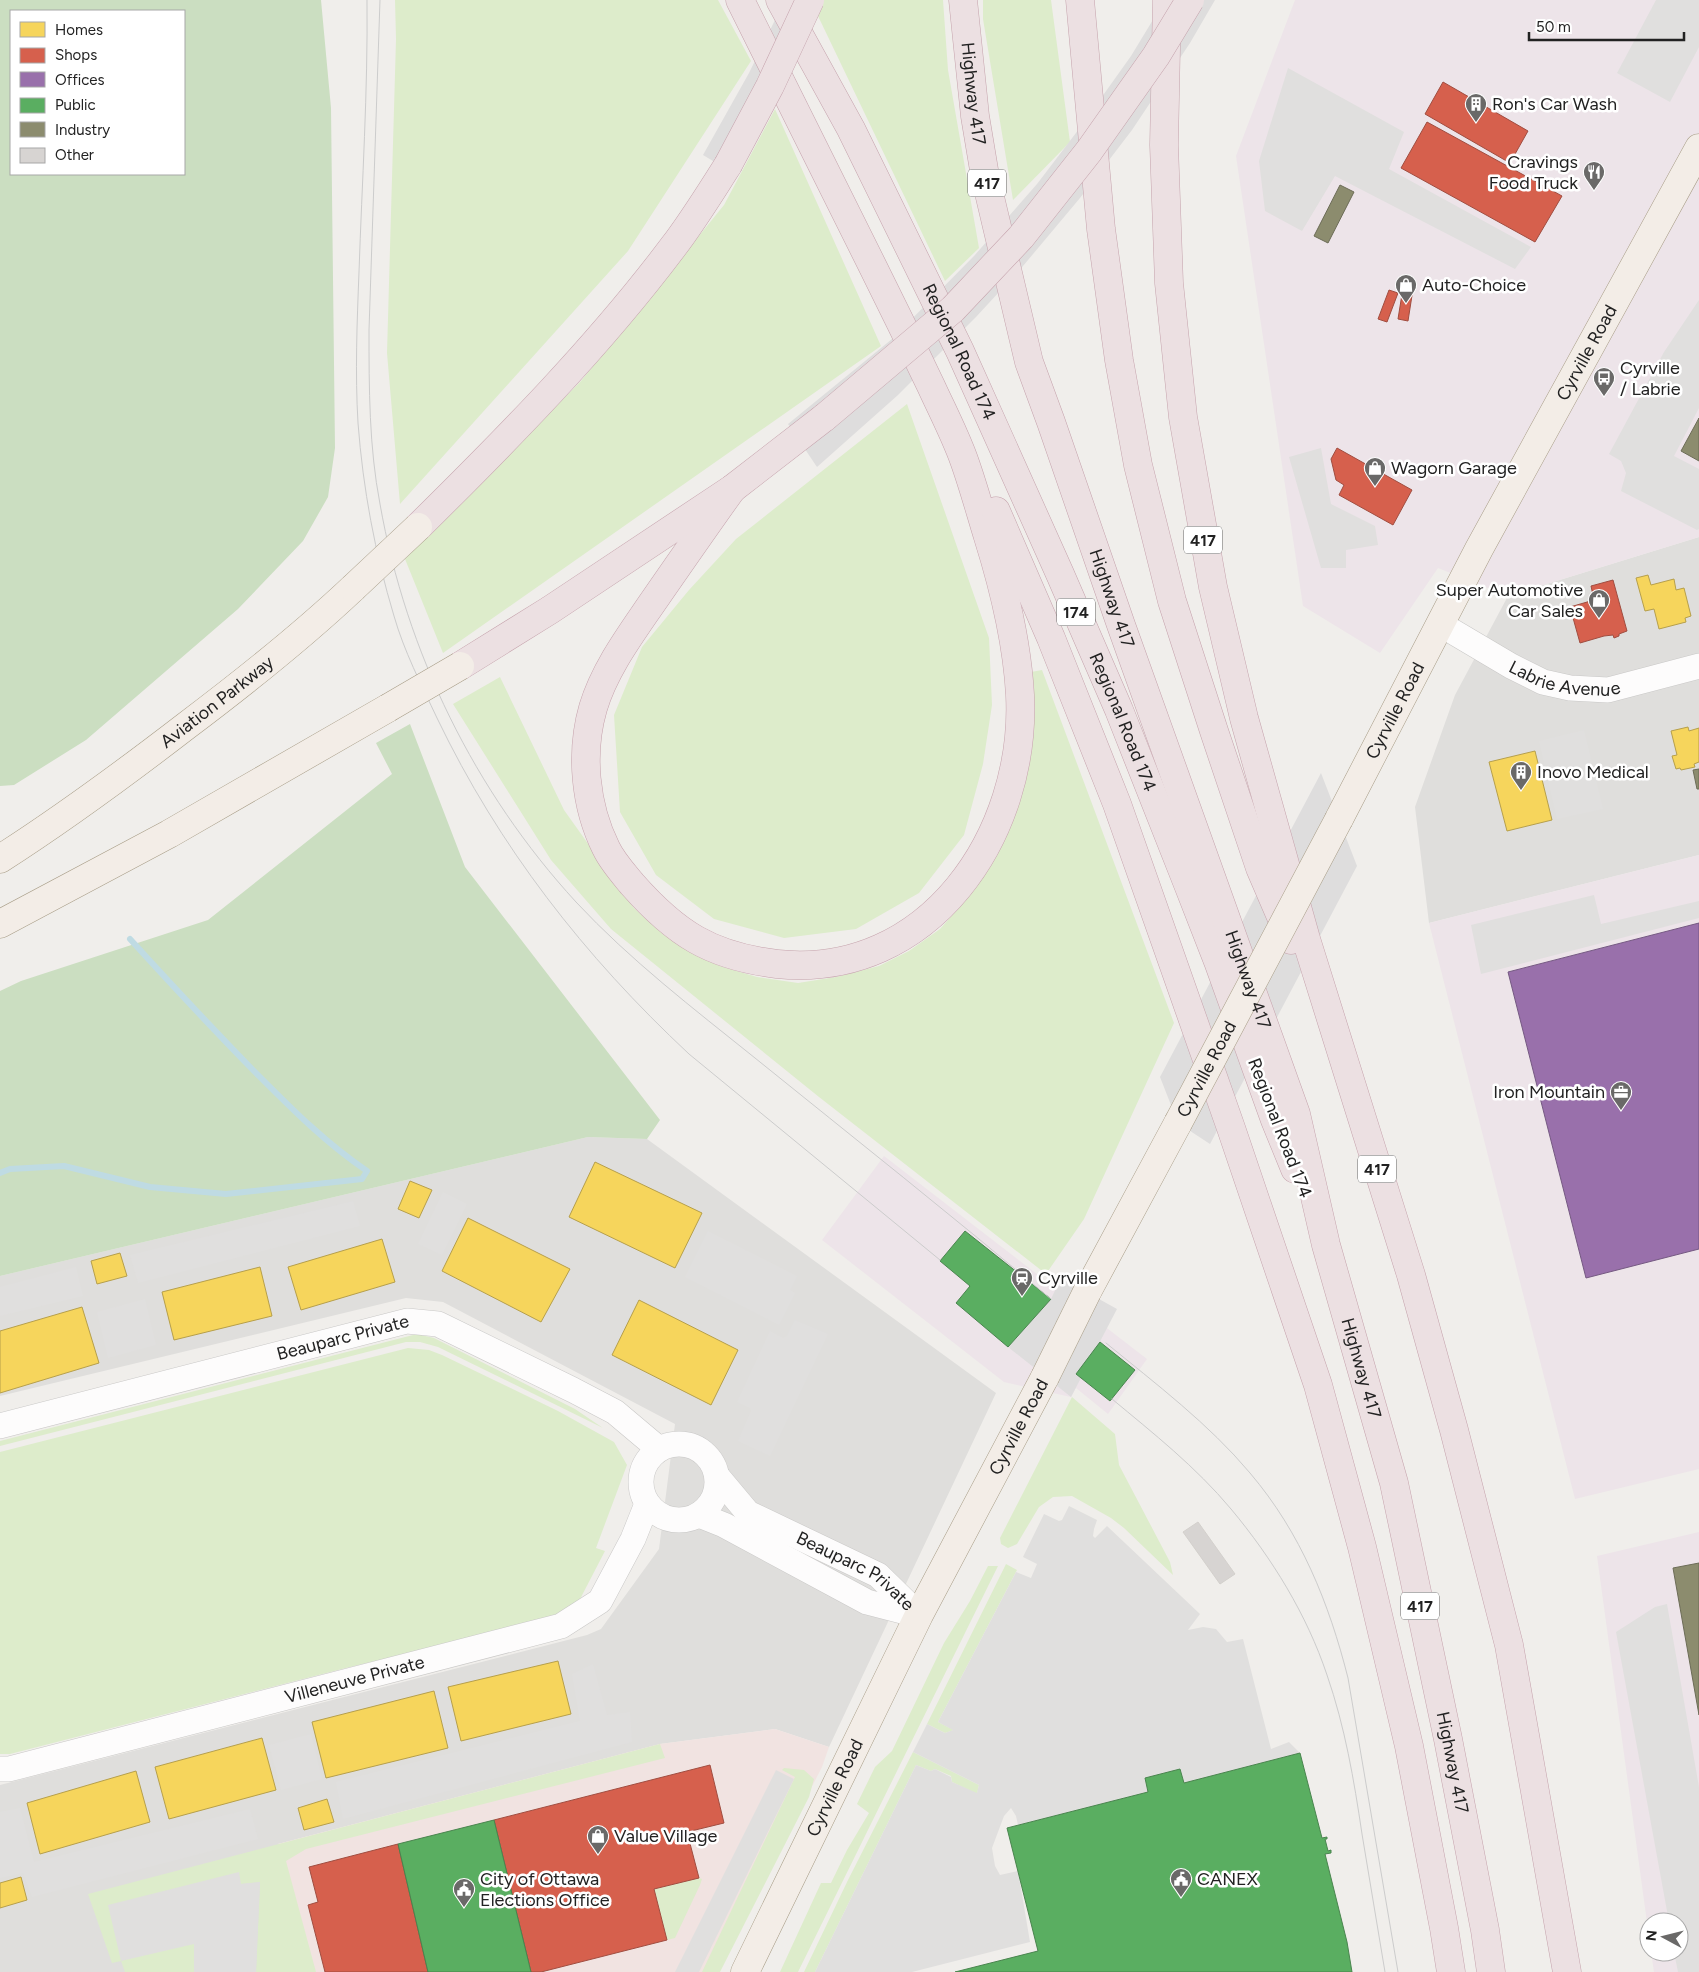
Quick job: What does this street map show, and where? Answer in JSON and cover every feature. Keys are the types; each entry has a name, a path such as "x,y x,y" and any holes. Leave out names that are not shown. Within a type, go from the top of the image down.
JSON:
{"highway":[{"path":"732,489 625,642 606,675 593,709 586,767 589,798 597,826 608,852 650,904 665,919 685,934 706,946 752,960 798,966 825,964 870,953 890,943 931,917 948,900 980,858 997,823 1010,781 1020,724 1018,667 1002,580 963,457 896,312 740,0"},
{"name":"Regional Road 174","path":"780,0 851,129 960,351 1056,566 1119,710 1219,964 1274,1120 1326,1245"},
{"path":"418,527 494,451 588,352 674,245 728,165 785,55 810,0"},
{"name":"Highway 417","path":"963,0 974,107 985,176 1028,362 1051,422 1296,1114 1326,1245 1394,1483 1448,1739 1485,1930 1491,1972"},
{"path":"1080,0 1101,229 1111,307 1128,415 1162,563 1172,601 1260,868 1344,1064"},
{"name":"417","path":"1167,0 1164,90 1168,257 1177,367 1192,479 1213,587 1232,674 1306,939 1411,1275 1454,1430 1509,1645 1567,1972"},
{"path":"460,666 550,610 732,489 825,417 953,309 1021,237 1055,196 1156,56 1190,0"},
{"path":"963,457 983,481 1051,638 1117,804 1231,1128 1318,1385 1362,1547 1409,1746 1451,1972"}],"main road":[{"name":"Cyrville Road","path":"745,1972 919,1615 1087,1292 1339,819 1440,624 1699,148"},
{"name":"Aviation Parkway","path":"0,859 81,804 212,706 284,649 418,527"},
{"path":"0,924 170,834 460,666"}],"street":[{"name":"Labrie Avenue","path":"1440,624 1511,666 1543,682 1570,688 1608,690 1699,666"},
{"name":"Beauparc Private","path":"0,1426 407,1320 438,1324 573,1390 615,1412 659,1449"},
{"path":"673,1443 688,1444 702,1450 712,1461 717,1476 716,1491 710,1504 699,1515 685,1520 670,1519 656,1513 647,1504 641,1488 642,1473 648,1459 659,1449 673,1443"},
{"name":"Beauparc Private","path":"717,1476 748,1513 878,1575 919,1615"},
{"name":"Villeneuve Private","path":"0,1769 18,1767 561,1626 600,1602 633,1539 647,1504"},
{"name":"Beauparc Private","path":"699,1515 724,1525 867,1602 919,1615"}],"shaded area":[{"path":"1295,0 1699,0 1699,537 1508,596 1438,568 1380,653 1303,606 1236,156"},
{"path":"1656,0 1699,0 1699,47 1670,102 1617,73"},
{"path":"1288,68 1404,132 1389,169 1531,247 1515,269 1335,176 1302,231 1265,211 1259,161"},
{"path":"1699,300 1699,408 1674,456 1699,469 1699,529 1697,530 1621,491 1626,473 1621,461 1609,454 1664,352"},
{"path":"1321,448 1331,504 1375,526 1378,545 1346,550 1346,568 1321,568 1289,457"},
{"path":"1699,537 1699,855 1429,923 1415,807 1455,695 1508,596"},
{"path":"1584,730 1603,809 1557,819 1539,741"},
{"path":"1699,855 1699,1469 1575,1499 1429,923"},
{"path":"1594,895 1601,924 1699,901 1699,918 1481,974 1471,925"},
{"path":"588,1137 647,1139 996,1393 829,1747 775,1729 660,1744 278,1844 273,1972 0,1972 0,1785 587,1635 601,1629 659,1549 675,1424 443,1302 406,1298 0,1396 0,1276"},
{"path":"884,1156 1147,1359 1108,1414 1076,1388 1071,1397 1004,1382 822,1240"},
{"path":"443,1192 467,1204 442,1255 418,1244"},
{"path":"353,1201 360,1226 138,1283 130,1255"},
{"path":"708,1231 797,1276 790,1290 795,1293 779,1325 685,1277"},
{"path":"76,1267 83,1296 0,1316 0,1287"},
{"path":"145,1299 156,1345 108,1358 97,1312"},
{"path":"795,1320 828,1334 770,1456 738,1441 751,1411 750,1408 737,1402 770,1331 783,1338 787,1336"},
{"path":"1069,1506 1097,1520 1093,1536 1095,1538 1107,1526 1200,1614 1188,1630 1203,1627 1216,1629 1227,1642 1243,1639 1271,1749 1289,1742 1300,1753 1184,1783 1180,1769 1145,1778 1148,1792 1018,1825 1016,1816 1011,1808 1004,1816 992,1848 995,1866 1000,1875 1018,1871 1030,1942 912,1972 815,1972 916,1765 931,1771 935,1769 951,1777 952,1782 977,1793 979,1785 913,1752 927,1724 945,1733 953,1730 938,1722 1016,1572 1031,1578 1037,1564 1023,1557 1044,1514 1059,1521 1062,1520"},
{"path":"1699,1532 1699,1972 1654,1972 1652,1962 1689,1962 1689,1912 1646,1912 1597,1556"},
{"path":"1667,1604 1699,1787 1699,1972 1678,1972 1676,1962 1689,1962 1689,1912 1667,1912 1616,1632 1655,1607"},
{"path":"593,1664 607,1715 630,1712 632,1742 343,1819 336,1782 580,1721 572,1674"},
{"path":"775,1729 829,1747 822,1767 717,1972 273,1972 278,1844 660,1744"},
{"path":"311,1734 322,1779 281,1790 269,1745"},
{"path":"776,1770 794,1779 699,1972 675,1972"},
{"path":"20,1808 34,1862 250,1809 258,1839 32,1897 23,1873 0,1878 0,1812"},
{"path":"239,1872 241,1884 260,1882 256,1972 194,1972 194,1944 121,1961 108,1905"}],"green space":[{"path":"0,0 321,0 331,108 335,448 328,497 303,541 238,609 86,740 14,785 0,786"},
{"path":"395,0 718,0 751,61 628,251 400,504 387,353 396,39"},
{"path":"823,0 943,0 948,70 979,248 945,281 818,16"},
{"path":"983,0 1051,0 1070,142 1013,200 983,19"},
{"path":"775,109 881,346 443,653 405,559 581,381 724,205"},
{"path":"907,404 989,638 992,705 983,764 964,835 919,893 856,929 784,938 714,919 656,875 620,812 614,715 642,647 689,590 736,539"},
{"path":"1042,670 1174,1023 1084,1219 1046,1274 819,1097 611,929 551,860 453,704 500,677 564,810 634,908 664,935 720,966 757,977 798,983 836,977 879,966 909,951 940,929 962,904 988,868 1009,828 1028,767 1032,716 1031,672"},
{"path":"410,724 465,867 660,1120 647,1139 588,1137 0,1276 0,991 21,981 208,920 392,774 376,743"},
{"path":"417,1334 434,1338 575,1409 603,1428 438,1347 420,1342 406,1342 0,1446 0,1441"},
{"path":"408,1348 429,1350 442,1355 558,1411 614,1442 627,1465 596,1548 605,1551 578,1603 556,1618 346,1668 10,1754 0,1754 0,1452"},
{"path":"1072,1397 1115,1434 1119,1465 1170,1562 1173,1575 1124,1528 1111,1518 1072,1496 1053,1497 1039,1507 1017,1544 1008,1548 1001,1544 1000,1538"},
{"path":"1006,1564 1017,1570 938,1722 954,1730 945,1733 927,1724"},
{"path":"988,1566 998,1566 798,1972 780,1972 821,1883 831,1883 847,1850 869,1813 857,1804 875,1767 892,1751 944,1643 970,1601"},
{"path":"660,1744 665,1758 306,1849 286,1861 316,1972 256,1972 260,1882 241,1884 195,1944 194,1972 125,1972 121,1961 112,1963 88,1894"},
{"path":"913,1752 979,1785 977,1794 952,1782 951,1776 935,1769 931,1771 916,1765 815,1972 804,1972 848,1880"},
{"path":"784,1768 804,1770 814,1779 809,1797 720,1972 702,1972 795,1777 782,1770"},
{"path":"699,1878 702,1879 700,1885 675,1938 667,1940 654,1889"}],"pier":[{"path":"782,0 819,0 733,173 703,155 749,73 774,22"},
{"path":"1165,0 1215,0 1190,43 1132,130 1080,198 1023,266 976,317 898,395 817,467 788,424 892,339 974,256 1037,184 1079,129 1131,56"},
{"path":"1321,773 1357,866 1210,1144 1178,1123 1160,1077"},
{"path":"1061,1278 1117,1309 1071,1397 1008,1347 1051,1299"}],"building: Homes":[{"path":"1648,575 1651,585 1674,579 1676,590 1684,588 1691,616 1685,618 1686,622 1659,629 1654,609 1645,611 1636,578"},
{"path":"1688,727 1689,731 1699,728 1699,762 1694,764 1695,767 1681,770 1680,768 1676,769 1672,756 1677,755 1671,731"},
{"name":"Inovo Medical","path":"1535,751 1552,820 1507,831 1489,762"},
{"path":"595,1162 702,1213 675,1268 569,1217"},
{"path":"410,1181 432,1190 419,1218 398,1209"},
{"path":"468,1218 570,1269 541,1322 442,1271"},
{"path":"382,1239 395,1282 301,1310 288,1267"},
{"path":"120,1253 127,1276 97,1284 91,1261"},
{"path":"260,1267 272,1316 174,1340 162,1292"},
{"path":"639,1300 738,1350 711,1405 612,1355"},
{"path":"82,1307 99,1363 0,1393 0,1331"},
{"path":"558,1661 571,1714 461,1741 448,1687"},
{"path":"434,1691 448,1748 326,1778 312,1722"},
{"path":"262,1738 276,1790 169,1819 155,1767"},
{"path":"136,1771 150,1822 40,1854 27,1803"},
{"path":"327,1799 334,1822 304,1830 298,1808"},
{"path":"21,1877 27,1900 0,1908 0,1883"}],"building: Shops":[{"name":"Ron's Car Wash","path":"1443,82 1528,131 1510,163 1425,114"},
{"path":"1427,122 1562,196 1535,242 1401,168"},
{"name":"Auto-Choice","path":"1403,288 1413,289 1408,321 1398,319"},
{"name":"Auto-Choice","path":"1389,290 1398,293 1387,322 1378,319"},
{"name":"Wagorn Garage","path":"1337,448 1412,490 1393,525 1339,495 1344,485 1336,480 1331,459"},
{"name":"Super Automotive Car Sales","path":"1613,580 1627,631 1614,638 1613,635 1604,636 1580,643 1570,607 1594,600 1591,586"},
{"name":"Value Village","path":"710,1765 724,1823 687,1832 699,1878 654,1889 667,1940 541,1972 531,1972 494,1820"},
{"path":"398,1844 428,1972 325,1972 308,1905 318,1902 309,1867"}],"building: Offices":[{"name":"Iron Mountain","path":"1699,923 1699,1249 1586,1278 1508,972"}],"building: Public":[{"path":"965,1231 1051,1299 1008,1347 956,1303 970,1286 940,1261"},
{"path":"1100,1342 1135,1370 1110,1401 1076,1374"},
{"name":"CANEX","path":"1300,1753 1322,1838 1327,1837 1325,1839 1328,1851 1331,1850 1331,1853 1325,1854 1347,1942 1352,1972 955,1972 1038,1951 1007,1828 1148,1792 1145,1778 1180,1769 1184,1783"},
{"name":"City of Ottawa Elections Office","path":"494,1820 531,1972 428,1972 398,1844"}],"building: Industry":[{"path":"1340,185 1354,192 1328,243 1314,236"},
{"path":"1699,418 1699,461 1681,451"},
{"path":"1699,769 1699,789 1697,789 1693,770"},
{"path":"1699,1563 1699,1715 1673,1568"}],"building: Other":[{"path":"1198,1522 1235,1574 1220,1584 1183,1532"}],"waterway":[{"path":"0,1173 10,1169 64,1166 150,1187 226,1194 362,1179 367,1171 322,1136 280,1097 130,939"}],"tram line":[{"path":"367,0 366,102 357,329 358,423 363,472 381,569 394,616 413,667 461,765 488,811 516,855 579,939 651,1017 689,1054 940,1260"},
{"path":"380,0 369,330 370,396 376,483 392,559 407,613 427,666 450,717 476,767 506,814 576,902 618,944 686,1002 1051,1299"},
{"path":"1106,1343 1200,1421 1234,1455 1268,1496 1298,1544 1311,1570 1332,1623 1348,1678 1398,1972"},
{"path":"1112,1399 1189,1465 1218,1494 1260,1547 1299,1609 1327,1675 1344,1734 1356,1794 1385,1972"}],"place":[{"name":"Ron's Car Wash","path":"1476,123"},
{"name":"Cravings Food Truck","path":"1594,191"},
{"name":"Auto-Choice","path":"1406,304"},
{"name":"Cyrville / Labrie","path":"1604,397"},
{"name":"Wagorn Garage","path":"1375,487"},
{"name":"Super Automotive Car Sales","path":"1599,619"},
{"name":"Inovo Medical","path":"1521,791"},
{"name":"Iron Mountain","path":"1621,1111"},
{"name":"Cyrville","path":"1022,1297"},
{"name":"Value Village","path":"598,1855"},
{"name":"CANEX","path":"1181,1898"},
{"name":"City of Ottawa Elections Office","path":"464,1908"}]}
